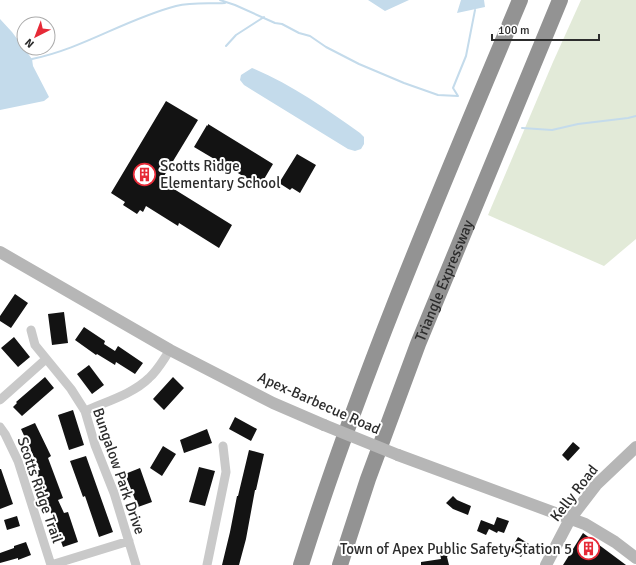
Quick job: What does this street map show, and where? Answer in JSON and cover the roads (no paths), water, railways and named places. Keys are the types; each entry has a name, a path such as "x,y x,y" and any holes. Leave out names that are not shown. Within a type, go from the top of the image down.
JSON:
{"highway":[{"path":"301,565 349,423 399,290 520,0"},
{"name":"Triangle Expressway","path":"340,565 368,479 418,344 560,0"}],"street":[{"name":"Apex-Barbecue Road","path":"0,252 170,350 273,403 398,455 585,524 615,542 636,558"},
{"name":"Bungalow Park Drive","path":"31,330 35,345 71,389 85,411 95,445 114,493 136,565"},
{"path":"85,411 142,385 156,371 170,350"},
{"path":"0,400 46,359"},
{"name":"Scotts Ridge Trail","path":"0,427 18,461 51,565"},
{"path":"207,565 226,472 223,446"},
{"name":"Kelly Road","path":"546,565 570,519 596,485 636,447"},
{"path":"51,565 129,541"}],"water":[{"path":"368,0 409,0 385,11"},
{"path":"461,0 484,0 485,7 457,13"},
{"path":"0,19 16,37 16,56 30,56 33,66 49,97 44,101 0,110"},
{"path":"252,68 294,89 360,133 364,137 364,144 361,149 355,151 348,149 244,85 240,80 241,75"}],"waterway":[{"path":"220,0 275,23 282,24 299,33 310,36 326,47 359,64 404,83 438,95 458,96"},
{"path":"31,60 69,48 139,18 176,6 225,3"},
{"path":"458,96 453,88 466,56 475,10"},
{"path":"226,46 236,35 264,17"},
{"path":"522,128 552,130 578,124 636,116"}],"place":[{"name":"Scotts Ridge Elementary School","path":"144,175"},
{"name":"Town of Apex Public Safety Station 5","path":"588,549"}]}
